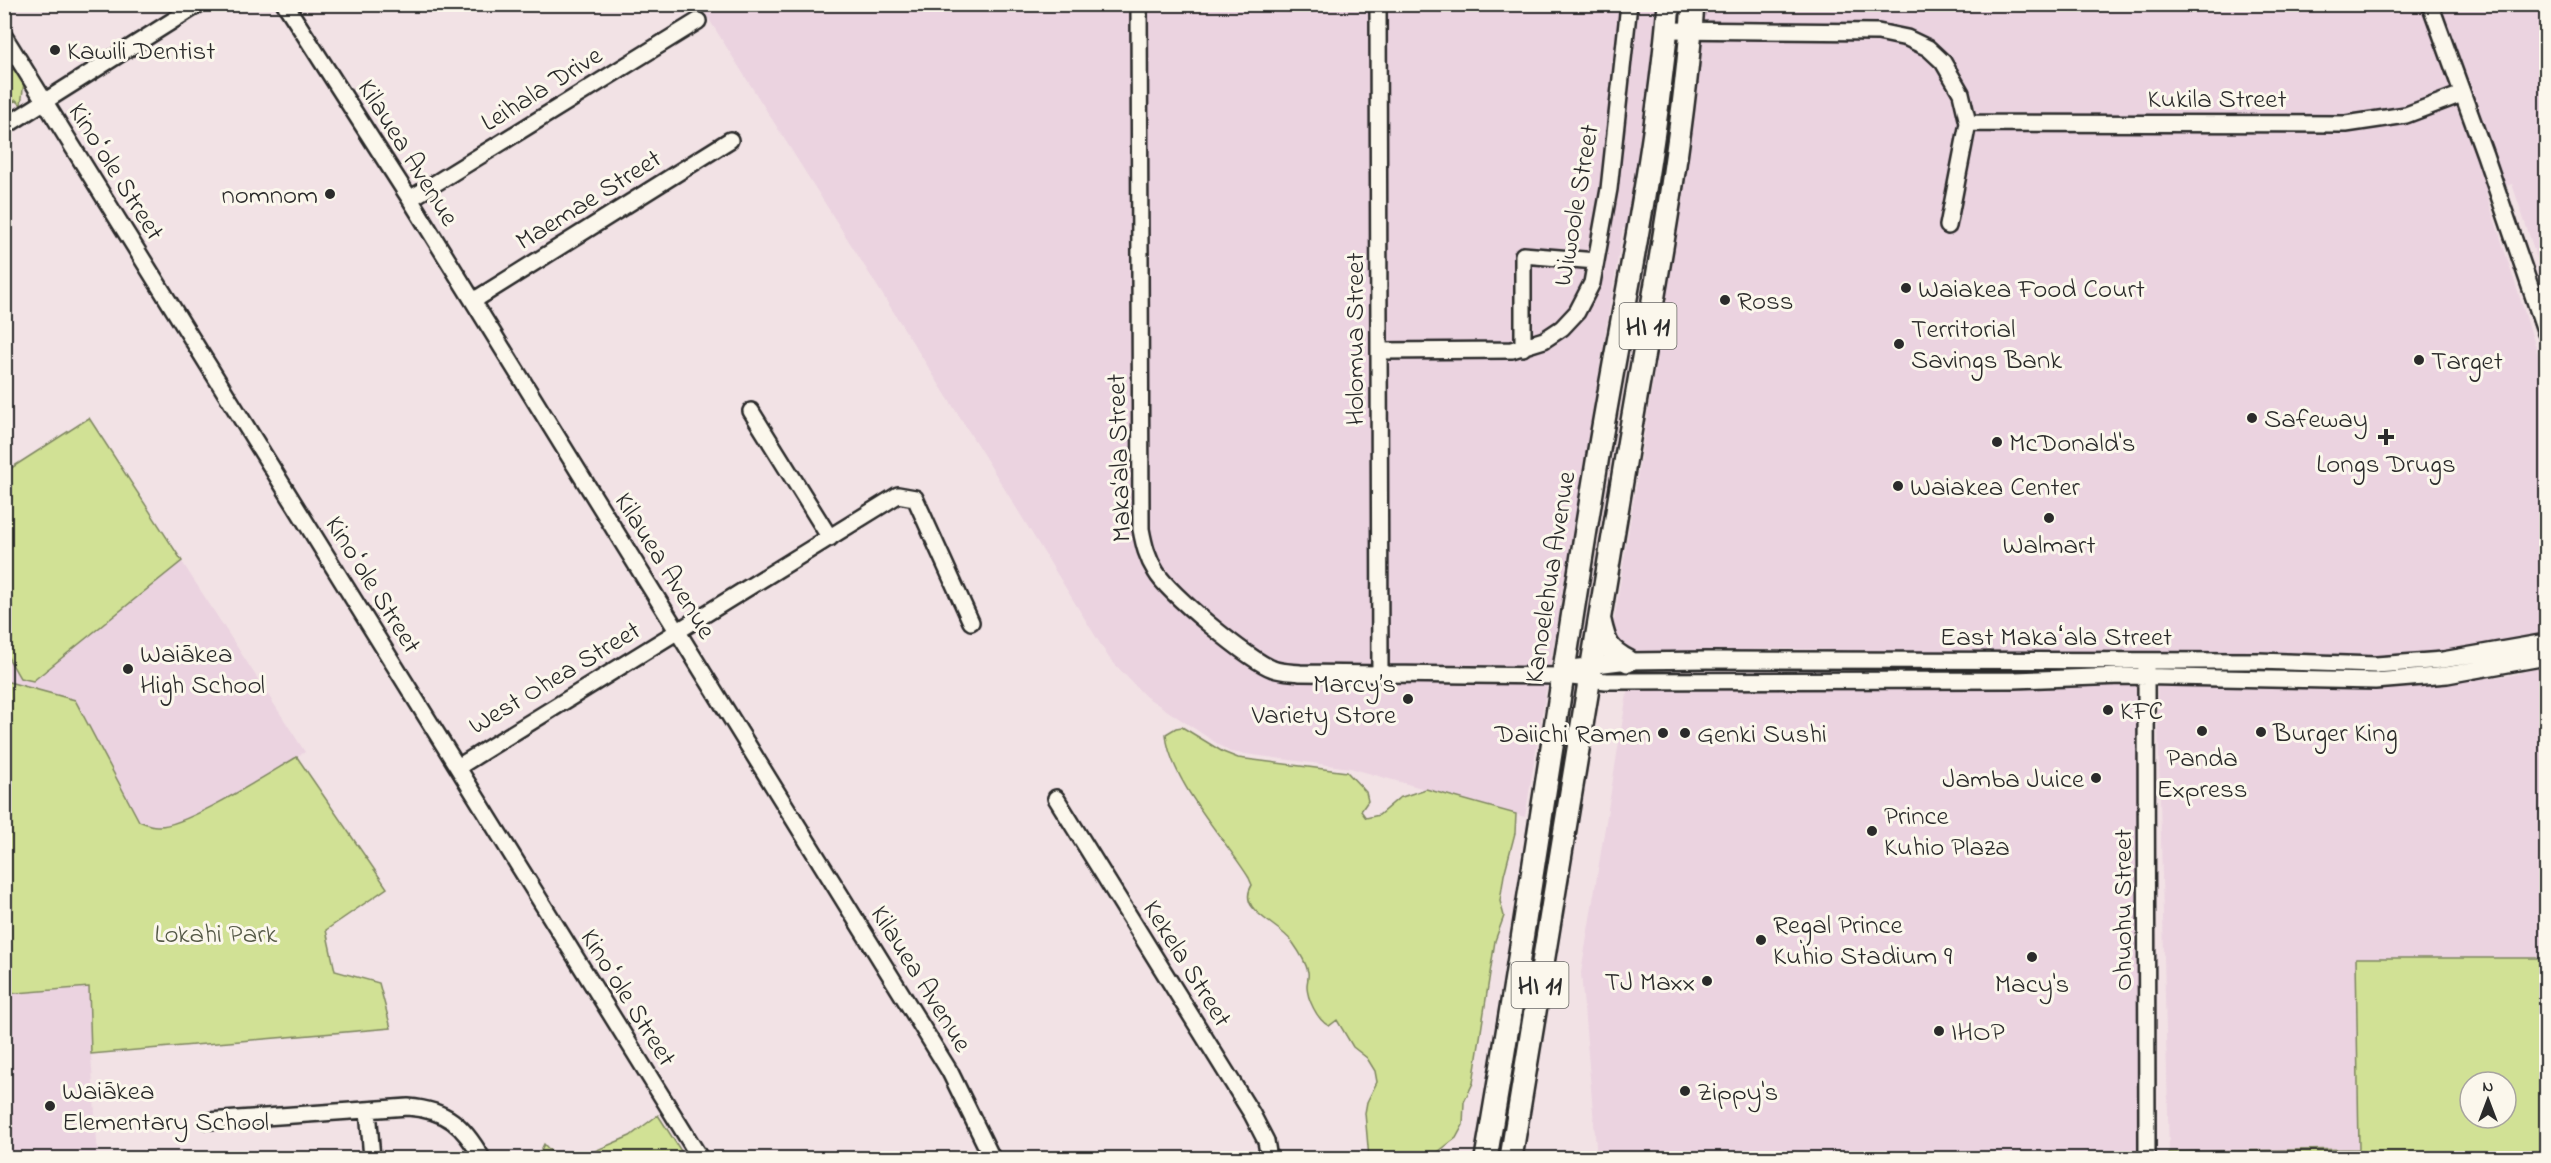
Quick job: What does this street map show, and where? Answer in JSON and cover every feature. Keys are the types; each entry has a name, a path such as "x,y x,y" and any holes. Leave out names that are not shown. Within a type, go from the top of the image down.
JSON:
{"highway":[{"name":"Kanoelehua Avenue","path":"1486,1158 1563,672 1653,135 1669,4"},
{"name":"Kanoelehua Avenue","path":"1511,1158 1570,812 1590,672 1679,136 1693,4"},
{"path":"1599,620 1608,646 1614,653 1628,661"}],"street":[{"path":"4,127 199,4"},
{"name":"Kilauea Avenue","path":"285,4 410,199 951,1072 992,1158"},
{"name":"Maka‘ala Street","path":"1139,4 1141,529 1144,550 1157,574 1180,598 1250,657 1274,669 1300,674 1563,672"},
{"name":"Holomua Street","path":"1378,4 1380,674"},
{"name":"Wiwoole Street","path":"1380,351 1502,351 1523,348 1553,334 1577,312 1592,283 1609,189 1629,4"},
{"path":"2430,4 2547,333"},
{"name":"Leihala Drive","path":"410,199 698,21"},
{"path":"1667,30 1878,32 1908,38 1928,48 1948,69 1961,93 1968,123 1948,226"},
{"name":"Kinoʻole Street","path":"4,36 700,1158"},
{"name":"Kukila Street","path":"1968,123 2346,124 2406,115 2462,94"},
{"name":"Maemae Street","path":"472,301 730,140"},
{"path":"1523,348 1523,255 1596,261"},
{"path":"751,411 830,538"},
{"name":"West Ohea Street","path":"458,767 898,495 915,498 971,621"},
{"name":"East Makaʻala Street","path":"1590,672 1628,661 2146,668 2376,665 2443,660 2547,642"},
{"name":"East Makaʻala Street","path":"1563,672 1590,672 1697,681 2015,680 2146,668 2375,681 2447,675 2547,657"},
{"name":"Ohuohu Street","path":"2146,668 2147,1158"},
{"name":"Kekela Street","path":"1056,798 1252,1114 1266,1141 1269,1158"},
{"path":"208,1121 408,1107 428,1109 448,1118 464,1131 482,1158"},
{"path":"368,1110 372,1158"}],"shaded area":[{"path":"700,5 2546,5 2546,285 2512,184 2486,193 2546,379 2546,634 2490,647 2392,660 1784,649 1625,653 1615,642 1613,627 1677,232 1623,228 1525,817 1350,768 1230,752 1145,696 1109,658"},
{"name":"Waiākea High School","path":"89,418 305,752 87,881 91,1054 98,1158 5,1158 5,472"},
{"path":"2546,665 2546,958 2356,958 2359,1149 2169,1152 2157,681 2377,689 2513,675"},
{"name":"Prince Kuhio Plaza","path":"2141,682 2140,1158 1597,1158 1581,973 1628,688"}],"green space":[{"path":"17,68 24,82 21,105 16,100 5,107 5,98 9,95 5,88 5,73"},
{"path":"89,418 182,561 33,681 20,678 5,652 5,472"},
{"name":"Lokahi Park","path":"5,681 75,700 139,821 150,825 169,825 186,819 297,757 387,888 326,930 335,971 379,983 391,1028 91,1054 89,987 5,994"},
{"path":"1182,727 1223,752 1238,758 1347,772 1366,792 1368,801 1361,811 1366,818 1379,815 1399,798 1426,789 1516,814 1515,833 1500,901 1504,916 1495,941 1473,1083 1464,1102 1463,1125 1456,1138 1430,1158 1369,1158 1365,1113 1367,1102 1377,1082 1375,1071 1367,1058 1353,1047 1337,1020 1329,1026 1320,1019 1309,996 1308,972 1299,953 1293,943 1261,916 1250,902 1249,894 1252,885 1249,878 1187,789 1169,752 1166,734"},
{"path":"2356,958 2546,958 2546,1158 2169,1158 2169,1152 2359,1149"},
{"path":"658,1115 681,1151 682,1158 537,1158 544,1144 556,1157 581,1157 630,1136"}],"place":[{"name":"Kawili Dentist","path":"55,50"},
{"name":"nomnom","path":"330,194"},
{"name":"Waiakea Food Court","path":"1906,288"},
{"name":"Ross","path":"1725,300"},
{"name":"Territorial Savings Bank","path":"1899,344"},
{"name":"Target","path":"2419,360"},
{"name":"Safeway","path":"2252,418"},
{"name":"Longs Drugs","path":"2386,437"},
{"name":"McDonald's","path":"1997,442"},
{"name":"Waiakea Center","path":"1898,486"},
{"name":"Walmart","path":"2049,518"},
{"name":"Waiākea High School","path":"128,669"},
{"name":"Marcy’s Variety Store","path":"1408,699"},
{"name":"KFC","path":"2108,710"},
{"name":"Panda Express","path":"2202,731"},
{"name":"Burger King","path":"2261,732"},
{"name":"Daiichi Ramen","path":"1663,733"},
{"name":"Genki Sushi","path":"1685,733"},
{"name":"Jamba Juice","path":"2096,778"},
{"name":"Prince Kuhio Plaza","path":"1872,831"},
{"name":"Regal Prince Kuhio Stadium 9","path":"1761,940"},
{"name":"Macy's","path":"2032,957"},
{"name":"TJ Maxx","path":"1707,981"},
{"name":"IHOP","path":"1939,1031"},
{"name":"Zippy's","path":"1685,1091"},
{"name":"Waiākea Elementary School","path":"50,1106"}]}
